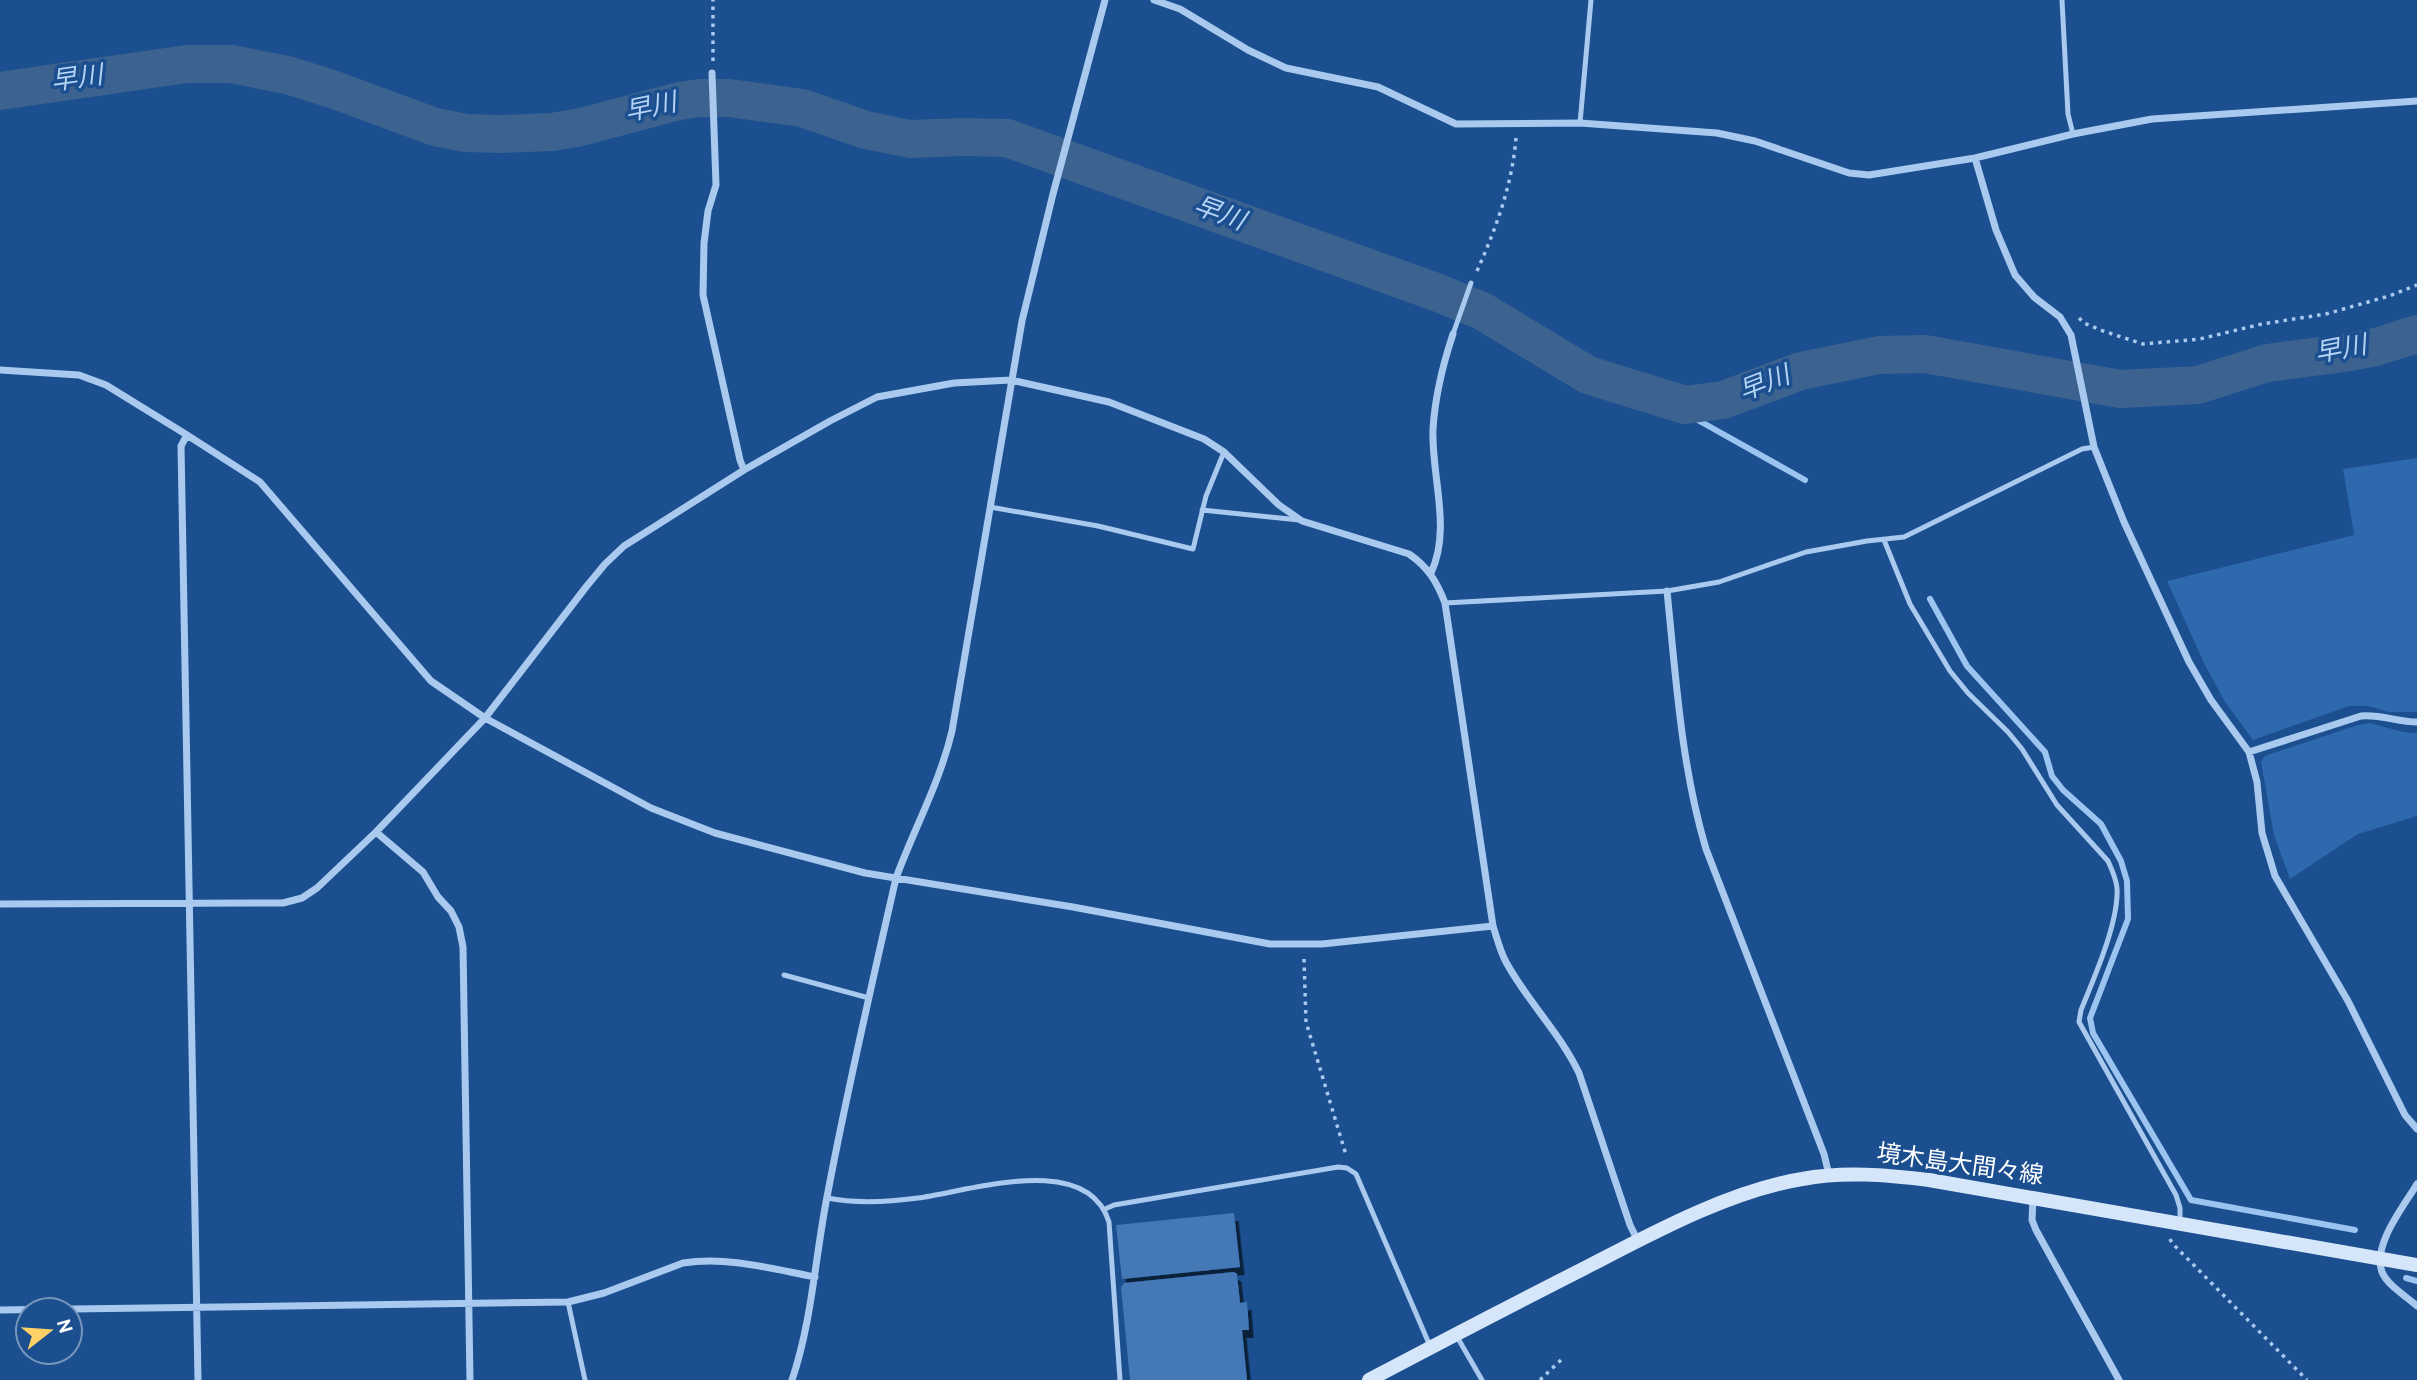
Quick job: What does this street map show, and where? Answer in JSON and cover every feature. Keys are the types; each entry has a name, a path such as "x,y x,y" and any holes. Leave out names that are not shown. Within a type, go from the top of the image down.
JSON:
{"main road":[{"name":"境木島大間々線","path":"1369,1380 1638,1241 1696,1214 1771,1185 1829,1175 1900,1176 2417,1265"}],"street":[{"path":"792,1380 801,1350 827,1198 897,878 947,751 1022,321 1105,0"},
{"path":"1154,0 1180,9 1248,50 1286,68 1378,87 1457,124 1580,123 1717,133 1755,141 1849,173 1869,175 1975,158 2073,134 2152,119 2417,101"},
{"path":"712,73 716,185 708,211 703,295 744,470"},
{"path":"1975,158 1996,230 2015,275 2034,297 2060,317 2071,335 2094,447 2124,522 2189,662 2211,700 2249,752 2257,782 2262,833 2275,876 2348,1001 2405,1115 2417,1129"},
{"path":"1431,573 1439,550 1440,528 1433,431 1443,363 1453,334"},
{"path":"0,370 79,375 106,385 260,482 431,681 485,718 651,808 715,833 865,873 1073,907 1270,944 1322,944 1493,926"},
{"path":"0,904 283,903 302,898 317,888 376,832 485,718 605,564 624,546 744,470 877,397 954,383 1011,380 1109,402 1204,439 1224,452 1279,505 1302,521 1409,554 1431,573 1445,603 1493,926 1504,959 1570,1055 1638,1241"},
{"path":"187,435 181,446 198,1380"},
{"path":"1667,591 1686,767 1697,819 1706,849 1824,1154 1829,1175"},
{"path":"2249,752 2361,716 2373,715 2417,722"},
{"path":"376,832 423,872 438,897 451,911 459,928 463,947 470,1380"},
{"path":"2417,1184 2382,1244 2380,1259 2387,1279 2417,1306"},
{"path":"2033,1199 2032,1220 2036,1230 2119,1380"},
{"path":"0,1310 568,1302 604,1293 683,1263 696,1261 731,1261 815,1277"}],"lane":[{"path":"1580,123 1591,0"},
{"path":"2062,0 2068,114 2073,134"},
{"path":"1453,334 1471,284"},
{"path":"1445,603 1667,591 1719,582 1806,552 1904,537 2082,449 2094,447"},
{"path":"990,507 1098,526 1193,549 1202,510 1224,452"},
{"path":"1202,510 1302,521"},
{"path":"1884,540 1910,604 1950,671 2022,749 2057,805 2108,861 2113,872 2117,884 2115,916 2079,1022 2176,1195 2180,1208 2180,1224"},
{"path":"784,975 869,998"},
{"path":"1105,1209 1114,1205 1338,1167 1347,1168 1356,1174 1431,1347"},
{"path":"827,1198 845,1201 891,1200 1025,1180 1063,1182 1082,1189 1105,1209 1109,1222 1121,1380"},
{"path":"568,1302 585,1380"},
{"path":"1456,1335 1482,1380"}],"path":[{"path":"712,73 713,0"},
{"path":"1471,284 1498,223 1511,172 1517,122"},
{"path":"2074,313 2084,323 2143,344 2200,339 2262,324 2326,314 2417,285"},
{"path":"1302,944 1306,971 1306,1022 1346,1151 1347,1168"},
{"path":"2164,1221 2172,1243 2307,1380"},
{"path":"1540,1380 1563,1358"}],"shaded area":[{"path":"2417,458 2417,712 2388,712 2368,706 2349,706 2253,740 2225,702 2167,581 2354,535 2343,469"},
{"path":"2370,723 2417,733 2417,816 2358,834 2290,879 2274,835 2261,762 2265,756"}],"building":[{"path":"1234,1213 1240,1267 1122,1279 1116,1225"},
{"path":"1234,1272 1237,1274 1240,1303 1247,1302 1249,1330 1242,1330 1247,1380 1130,1380 1121,1287 1124,1283"}],"waterway":[{"name":"早川","path":"0,91 187,64 231,64 287,75 435,127 466,133 552,132 679,101 729,98 802,108 866,130 910,139 1007,138 1436,292 1482,311 1588,375 1685,405 1723,400 1801,371 1879,355 1925,354 2120,389 2198,385 2267,363 2376,347 2417,334"},
{"path":"1685,405 1696,419 1805,480"},
{"path":"1930,599 1967,666 2045,752 2052,776 2063,790 2101,824 2121,861 2127,881 2128,919 2090,1018 2093,1033 2191,1200 2355,1230"},
{"path":"2406,1278 2417,1281"}]}
